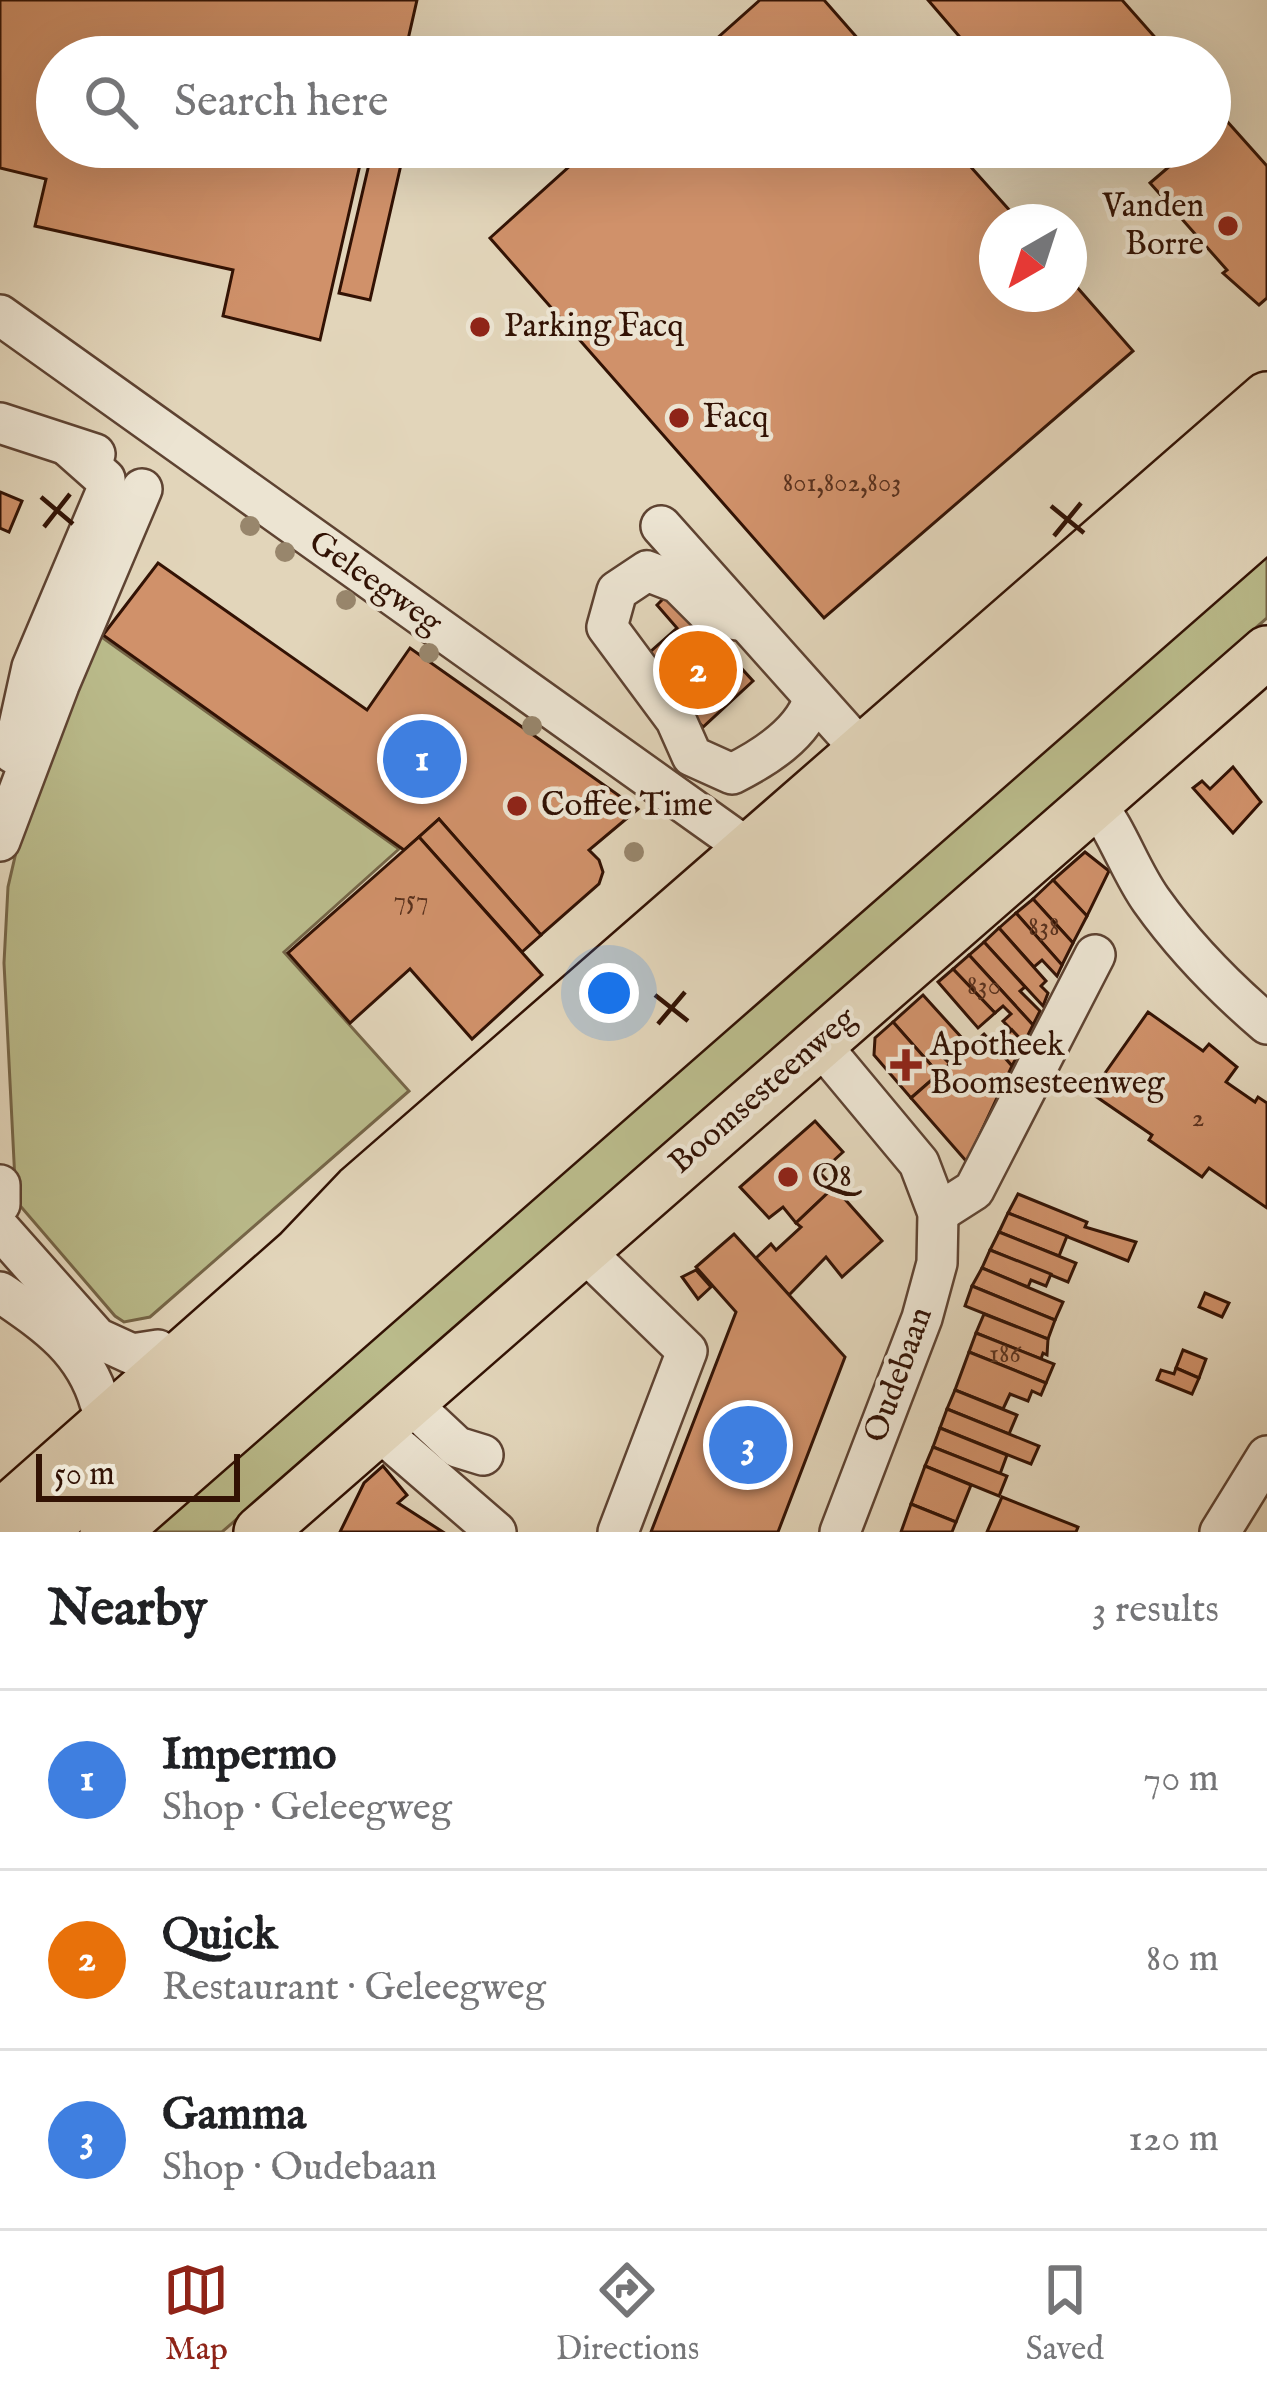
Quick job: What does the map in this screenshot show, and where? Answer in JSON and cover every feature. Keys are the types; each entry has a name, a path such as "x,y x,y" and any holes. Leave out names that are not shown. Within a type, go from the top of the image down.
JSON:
{"highway":[{"path":"8,1514 119,1455 1267,452"},
{"path":"110,1532 1267,518"}],"main road":[{"path":"8,1514 299,1253 359,1190 1267,398"},
{"name":"Boomsesteenweg","path":"260,1532 1267,652"},
{"path":"8,1514 100,1403 286,1242 359,1190"}],"street":[{"name":"Geleegweg","path":"0,316 751,850"},
{"path":"0,360 16,350 46,350"},
{"path":"4,422 96,454 118,472 122,496 63,640"},
{"path":"0,787 16,746 27,682 106,492 105,478 70,448"},
{"path":"0,841 58,685 142,489"},
{"path":"661,526 863,752"},
{"path":"744,621 711,616 678,583 647,571 617,591 607,627 676,720 692,756 732,774 788,736 808,717 814,698"},
{"path":"1094,802 1150,898 1214,973 1267,1024"},
{"path":"938,1213 974,1190 1095,955"},
{"name":"Oudebaan","path":"819,1042 919,1163 938,1213 938,1263 922,1318 840,1532"},
{"path":"0,1185 0,1204"},
{"path":"0,1229 97,1337 132,1354 158,1350"},
{"path":"583,1250 687,1351 618,1532"},
{"path":"0,1275 16,1303 73,1346 89,1370 100,1403"},
{"path":"393,1416 484,1455"},
{"path":"393,1416 496,1532"},
{"path":"1220,1532 1267,1456"}],"green space":[{"path":"1267,540 1267,618 222,1532 133,1532"},
{"path":"96,633 399,849 284,952 409,1091 150,1317 124,1322 16,1201 4,963 8,887 17,848"}],"building":[{"path":"0,0 417,0 409,36 36,36 36,168 359,168 320,340 223,316 233,270 35,226 46,179 0,168"},
{"path":"760,0 824,0 856,36 720,36"},
{"path":"928,0 1122,0 1154,36 959,36"},
{"name":"Vanden Borre","path":"1231,126 1267,166 1267,298 1259,305 1223,273 1227,270 1150,183 1168,168 1231,168"},
{"path":"368,168 400,168 370,300 339,293"},
{"path":"568,168 972,168 1004,204 979,204 979,312 1087,312 1087,299 1133,351 824,618 490,238"},
{"path":"0,492 22,501 9,532 0,528"},
{"path":"158,563 367,710 410,648 638,809 589,850 603,872 599,884 541,935 439,819 404,850 103,635"},
{"path":"671,591 753,681 703,727 642,659 677,628 657,605"},
{"path":"1233,767 1261,802 1233,833 1193,788 1202,781 1210,789"},
{"path":"439,819 541,935 522,952 419,837"},
{"path":"419,837 542,975 472,1039 410,969 350,1023 288,953"},
{"path":"1085,852 1109,871 1087,916 1053,880"},
{"path":"1053,880 1087,916 1073,943 1033,899"},
{"path":"1033,899 1073,943 1062,965 1016,913"},
{"path":"1016,913 1062,965 1057,976 1042,960 1034,967 999,928"},
{"path":"999,928 1046,981 1041,986 1048,993 1043,1006 984,942"},
{"path":"984,942 1040,1011 1033,1025 969,955"},
{"path":"969,955 1033,1025 1024,1043 1003,1021 1011,1014 1003,1006 995,1013 953,969"},
{"path":"953,969 995,1013 978,1028 938,982"},
{"path":"923,995 962,1038 943,1057 950,1064 939,1074 893,1022"},
{"path":"1148,1012 1203,1051 1209,1044 1237,1067 1226,1082 1255,1102 1258,1097 1267,1103 1267,1208 1209,1168 1202,1177 1091,1093"},
{"name":"Apotheek Boomsesteenweg","path":"893,1022 939,1074 911,1098 874,1055 875,1038"},
{"path":"1012,1030 1024,1043 1012,1066 995,1046"},
{"path":"984,1034 1012,1066 967,1162 911,1098"},
{"path":"815,1121 843,1152 820,1173 834,1187 796,1223 783,1207 769,1218 740,1187"},
{"path":"834,1187 882,1241 842,1277 826,1257 789,1295 756,1258 771,1244 776,1250"},
{"path":"1018,1194 1087,1222 1085,1227 1136,1242 1128,1261 1008,1213"},
{"path":"1008,1213 1067,1236 1059,1256 999,1232"},
{"path":"999,1232 1076,1263 1068,1282 990,1250"},
{"path":"734,1234 845,1357 778,1532 651,1532 736,1312 696,1267"},
{"path":"990,1250 1051,1274 1046,1286 1031,1280 1028,1287 982,1268"},
{"path":"982,1268 1063,1302 1055,1320 972,1286"},
{"path":"696,1270 711,1287 698,1299 682,1277"},
{"path":"972,1286 1055,1320 1048,1339 965,1306"},
{"path":"1205,1293 1229,1303 1222,1317 1199,1307"},
{"path":"984,1314 1048,1339 1047,1355 1043,1353 1041,1359 976,1333"},
{"path":"976,1333 1054,1364 1046,1383 969,1352"},
{"path":"1183,1350 1206,1359 1199,1378 1176,1368"},
{"path":"969,1352 1046,1383 1041,1395 1032,1391 1028,1401 1010,1394 1003,1409 955,1390"},
{"path":"1176,1368 1199,1378 1192,1394 1157,1380 1161,1370 1174,1374"},
{"path":"955,1390 1017,1415 1009,1434 947,1409"},
{"path":"947,1409 1039,1446 1031,1464 940,1428"},
{"path":"940,1428 1007,1455 1000,1474 933,1447"},
{"path":"933,1447 1007,1476 999,1496 925,1466"},
{"path":"383,1466 407,1495 398,1503 443,1532 340,1532 364,1483"},
{"path":"925,1466 971,1485 956,1522 911,1504"},
{"path":"1002,1497 1078,1527 1076,1532 987,1532"},
{"path":"911,1504 956,1522 952,1532 901,1532"}],"place":[{"name":"Vanden Borre","path":"1228,226"},
{"name":"Parking Facq","path":"480,327"},
{"name":"Facq","path":"679,418"},
{"name":"Quick","path":"698,670"},
{"name":"Impermo","path":"422,759"},
{"name":"Coffee Time","path":"517,806"},
{"name":"Apotheek Boomsesteenweg","path":"906,1065"},
{"name":"Q8","path":"788,1177"},
{"name":"Gamma","path":"748,1445"}]}
